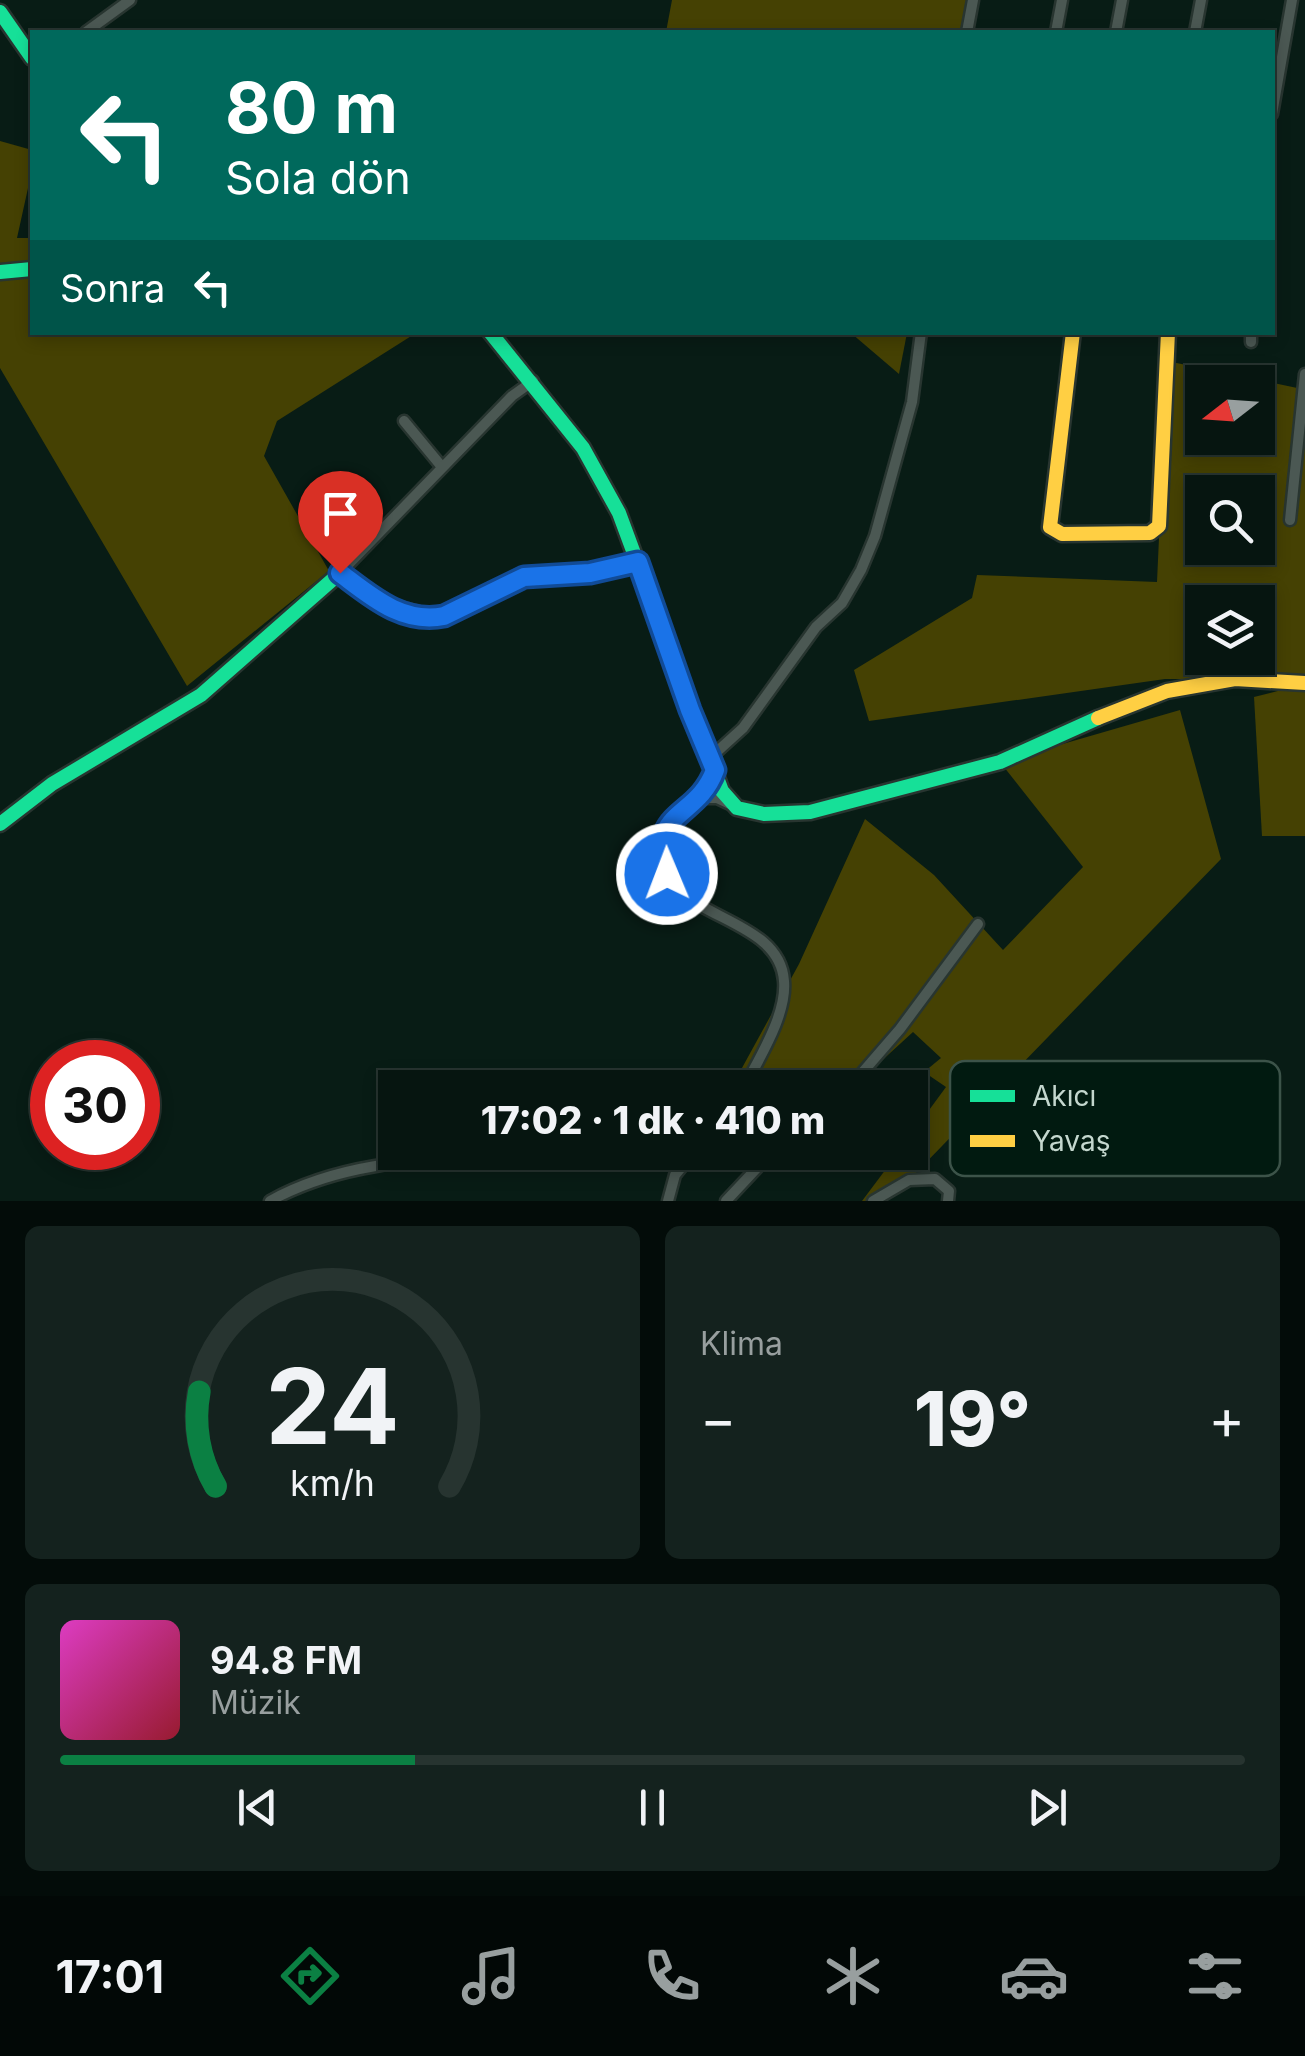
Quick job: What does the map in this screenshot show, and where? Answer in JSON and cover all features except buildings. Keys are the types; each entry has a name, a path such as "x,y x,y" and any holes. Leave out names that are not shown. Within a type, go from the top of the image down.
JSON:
{"street":[{"path":"105,0 114,11"},
{"path":"89,30 130,0"},
{"path":"968,30 974,0"},
{"path":"1056,30 1062,0"},
{"path":"1116,30 1122,0"},
{"path":"1195,30 1201,0"},
{"path":"1275,97 1292,0"},
{"path":"0,12 30,55"},
{"path":"0,272 30,269"},
{"path":"493,335 583,448 619,513 722,792 738,808"},
{"path":"752,1070 778,1015 784,982 778,957 763,942 686,897 667,874 659,848 666,826 708,788 713,763 816,628 842,603 860,570 875,536 912,402 922,335"},
{"path":"1073,335 1050,527 1062,534 1150,533 1160,526 1168,335"},
{"path":"1290,520 1305,374"},
{"path":"0,824 52,784 201,695 340,573 512,396 533,381"},
{"path":"404,421 442,467"},
{"path":"340,573 384,606 417,619 431,619 524,577 590,573 638,562"},
{"path":"699,798 716,798 764,814 810,812 1000,762 1053,735 1167,691 1236,679 1305,683"},
{"path":"865,1070 978,924"},
{"path":"270,1201 301,1184 378,1164"},
{"path":"668,1201 679,1170"},
{"path":"726,1201 755,1170"},
{"path":"874,1201 909,1180 936,1179 949,1191 948,1201"}],"shaded area":[{"path":"672,0 968,0 962,30 666,30"},
{"path":"0,141 30,149 30,179 17,238 30,238 30,335 413,335 277,421 264,456 329,571 187,686 0,368"},
{"path":"853,335 907,335 899,374"},
{"path":"1167,361 1186,365 1185,455 1275,455 1275,383 1302,389 1305,372 1305,679 1165,679 869,721 854,670 972,598 977,575 1157,582"},
{"path":"1305,684 1305,836 1262,836 1254,697"},
{"path":"1180,710 1221,859 1025,1061 950,1061 950,1138 928,1160 928,1112 946,1087 926,1070 941,1058 913,1032 872,1070 741,1070 799,964 865,819 934,875 1003,950 1083,867 1000,762"},
{"path":"885,1170 919,1170 878,1201 862,1201"}],"traffic: fast":[{"path":"0,12 30,55"},
{"path":"0,272 30,269"},
{"path":"492,335 583,448 619,513 722,791 737,808 764,814 810,812 1000,762 1098,718"},
{"path":"0,824 52,784 201,695 340,573 389,606 429,617 445,616 524,577 590,573 638,562"}],"traffic: slow":[{"path":"1073,335 1050,527 1062,534 1150,533 1159,526 1168,335"},
{"path":"1098,718 1167,691 1235,679 1305,683"}],"route":[{"path":"340,573 384,606 417,619 431,619 524,577 590,573 638,562 715,770 708,788 666,826 659,848 667,874"}]}
